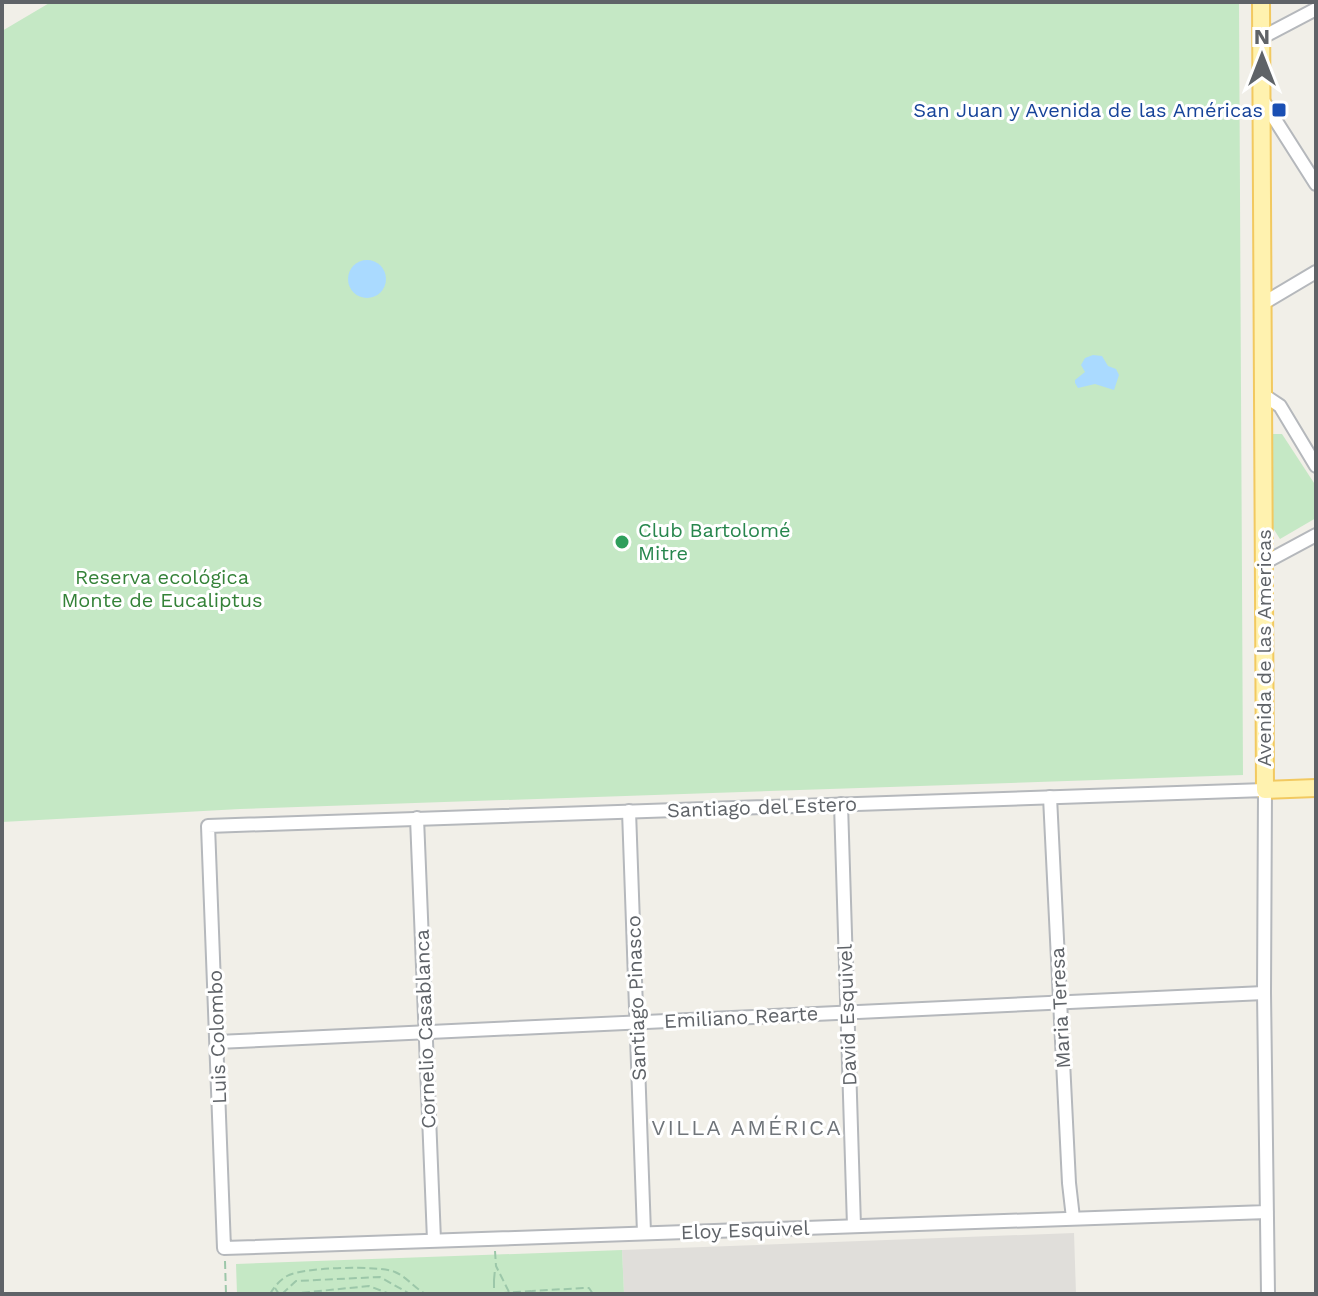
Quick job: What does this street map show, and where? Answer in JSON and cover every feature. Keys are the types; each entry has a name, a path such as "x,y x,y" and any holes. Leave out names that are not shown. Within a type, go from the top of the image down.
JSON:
{"main road":[{"name":"Avenida de las Americas","path":"1261,2 1265,790"},
{"name":"Santiago del Estero","path":"1265,790 1316,788"}],"street":[{"path":"1261,38 1316,9"},
{"path":"1261,97 1316,184"},
{"path":"1262,304 1316,272"},
{"path":"1262,394 1280,406 1316,466"},
{"path":"1264,563 1316,535"},
{"name":"Santiago del Estero","path":"208,826 1265,790"},
{"name":"Avenida de las Americas","path":"1265,790 1268,1294"},
{"name":"Maria Teresa","path":"1050,797 1073,1218"},
{"name":"David Esquivel","path":"841,804 854,1226"},
{"name":"Santiago Pinasco","path":"629,811 644,1233"},
{"name":"Cornelio Casablanca","path":"417,818 434,1240"},
{"name":"Luis Colombo","path":"208,826 224,1248"},
{"name":"Emiliano Rearte","path":"217,1042 1264,993"},
{"name":"Eloy Esquivel","path":"224,1248 1267,1212"}],"path":[{"path":"224,1248 226,1294"},
{"path":"494,1294 495,1254"},
{"path":"496,1266 510,1294"},
{"path":"270,1294 288,1275 303,1271 386,1269 397,1273 426,1294"},
{"path":"353,1270 358,1278"},
{"path":"275,1287 281,1294 296,1281 380,1277 410,1294"},
{"path":"290,1294 369,1286 390,1294"},
{"path":"489,1294 583,1288 589,1288 592,1294"},
{"path":"337,1289 337,1294"}],"shaded area":[{"path":"1074,1233 1076,1294 624,1294 622,1250"}],"green space":[{"name":"Club Bartolomé Mitre","path":"51,2 1239,2 1243,775 240,809 2,822 2,31"},
{"path":"1273,434 1282,434 1316,486 1316,518 1280,539 1273,528"},
{"path":"622,1250 624,1294 237,1294 236,1264"}],"water":[{"path":"367,260 381,265 386,279 381,293 367,298 353,293 348,279 353,265"},
{"path":"1102,356 1108,366 1116,369 1119,375 1114,390 1095,384 1078,388 1075,383 1085,372 1081,365 1085,358"}],"place":[{"name":"San Juan y Avenida de las Américas","path":"1279,110"},
{"name":"Club Bartolomé Mitre","path":"622,542"}],"district":[{"name":"VILLA AMÉRICA","path":"747,1127"}],"park label":[{"name":"Reserva ecológica Monte de Eucaliptus","path":"162,588"}]}
